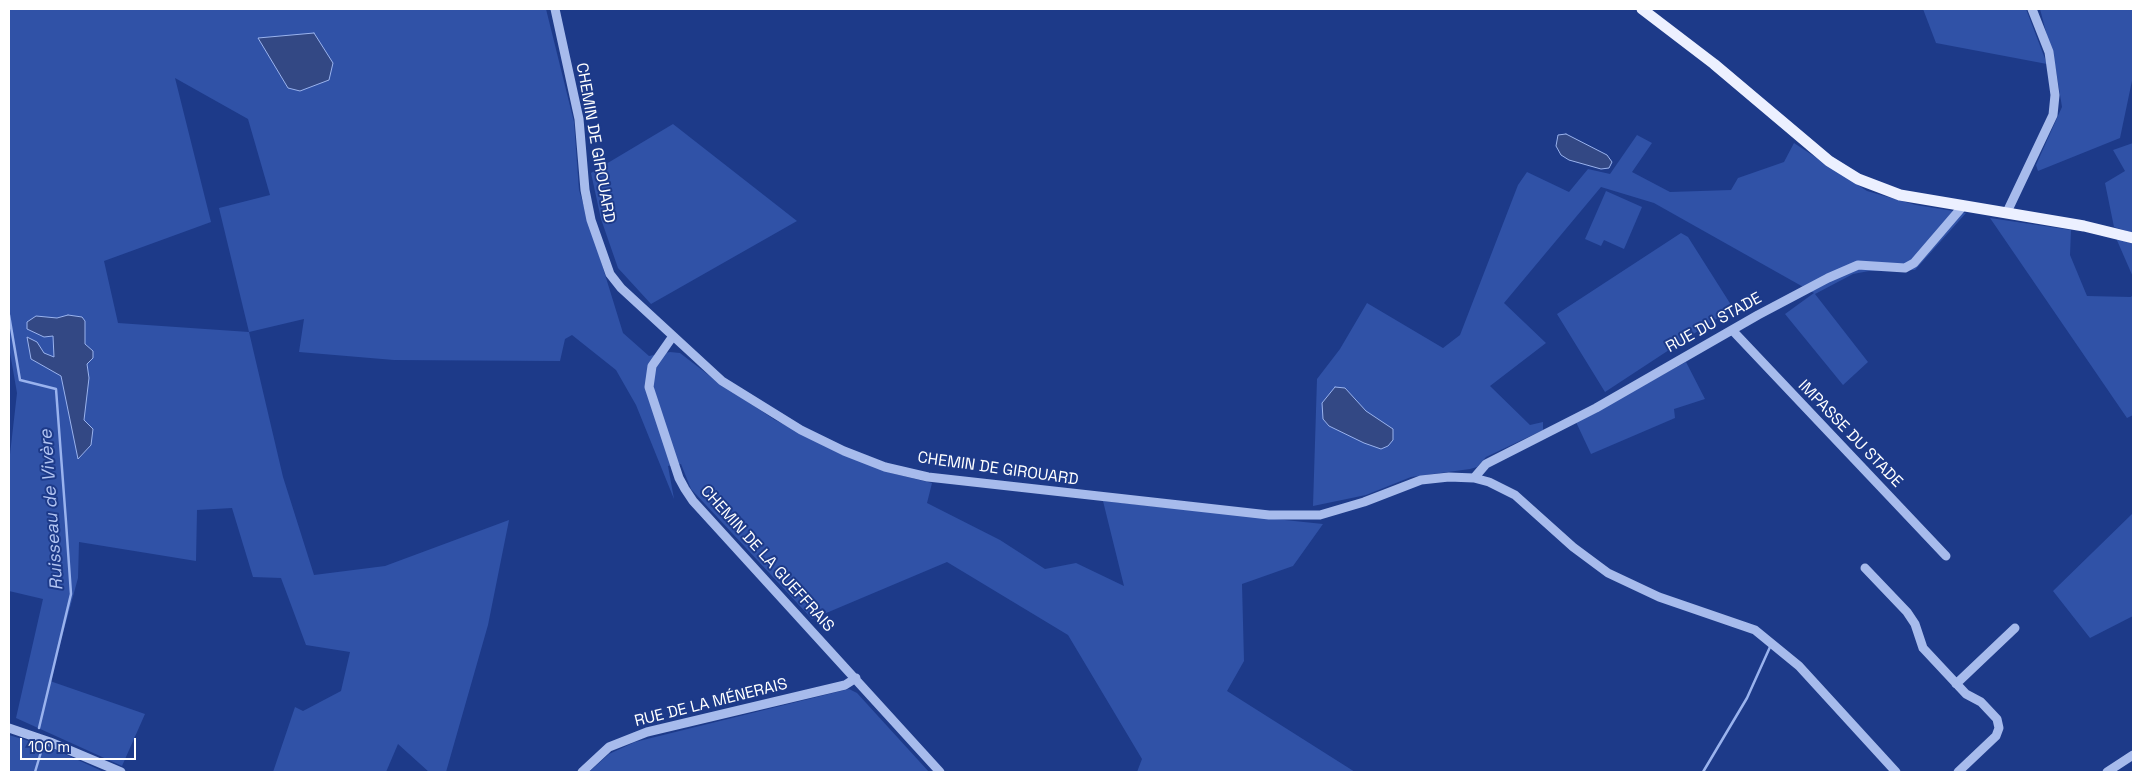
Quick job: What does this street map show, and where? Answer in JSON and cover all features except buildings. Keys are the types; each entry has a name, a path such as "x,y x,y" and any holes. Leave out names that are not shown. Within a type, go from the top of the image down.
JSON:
{"main road":[{"path":"1642,9 1714,64 1830,161 1858,179 1900,195 2084,226 2133,238"}],"street":[{"name":"CHEMIN DE GIROUARD","path":"555,9 579,119 585,190 591,220 610,274 621,288 722,381 801,430 844,451 885,466 928,477 1259,514 1305,516 1343,509 1421,480 1474,478 1489,482 1515,495 1588,560 1608,573 1646,592 1755,630 1799,666 1896,772"},
{"path":"2007,212 2053,115 2055,96 2048,52 2032,9"},
{"name":"RUE DU STADE","path":"1474,478 1486,464 1596,408 1732,330 1819,284 1858,265 1905,268 1914,263 1963,206"},
{"name":"IMPASSE DU STADE","path":"1732,330 1946,556"},
{"name":"CHEMIN DE LA GUEFFRAIS","path":"673,336 652,366 649,387 679,478 692,502 856,678 940,772"},
{"path":"1865,568 1907,612 1915,624 1924,648 1966,694 1981,702 1997,719 1999,728 1996,736 1958,772"},
{"path":"1956,684 2015,628"},
{"name":"RUE DE LA MÉNERAIS","path":"582,772 609,747 647,732 845,685 856,678"},
{"path":"9,728 50,742 121,772"},
{"path":"2107,772 2133,755"}],"shaded area":[{"path":"9,9 546,9 574,122 579,190 623,333 649,356 670,352 680,353 715,380 775,420 856,459 891,473 932,483 927,503 1000,540 1045,569 1076,563 1124,586 1103,501 1323,524 1293,566 1242,584 1244,661 1227,691 1355,772 1137,772 1142,759 1068,635 947,562 812,619 691,489 681,464 668,466 674,499 636,405 616,370 572,335 565,339 560,361 394,360 299,352 304,319 249,332 283,477 314,575 385,566 509,520 488,625 446,772 429,772 398,744 386,772 273,772 295,707 303,711 341,691 350,652 306,645 281,578 253,577 232,508 197,510 196,561 79,542 78,578 50,681 145,714 122,766 16,718 43,599 9,591 9,463 17,393 9,347","holes":["175,78 248,119 270,195 219,208 249,332 118,323 104,261 211,222"]},
{"path":"1923,9 2026,9 2047,64 1936,43"},
{"path":"2040,9 2133,9 2133,76 2120,138 2038,171 2036,165 2062,107 2056,70"},
{"path":"314,33 333,63 329,80 300,91 288,88 258,38"},
{"path":"673,124 797,221 651,304 618,268 601,219 591,173"},
{"path":"1566,134 1607,155 1612,162 1609,168 1601,169 1569,160 1561,155 1556,146 1558,135"},
{"path":"1637,135 1652,143 1632,172 1670,192 1731,190 1738,178 1784,162 1794,143 1867,191 1916,205 1966,213 1915,270 1869,271 1853,274 1815,294 1868,362 1843,385 1785,314 1814,293 1654,203 1601,187 1504,303 1546,343 1490,386 1530,425 1543,422 1543,430 1486,457 1477,467 1411,477 1366,495 1313,506 1317,379 1340,349 1367,303 1443,348 1460,335 1518,185 1527,172 1569,192 1588,169 1610,174"},
{"path":"2133,143 2133,233 2114,227 2105,183 2125,171 2113,150"},
{"path":"1606,191 1642,207 1624,249 1604,240 1601,246 1585,239"},
{"path":"1990,218 2071,230 2070,255 2087,296 2131,297 2133,295 2133,415 2127,418"},
{"path":"1681,233 1688,237 1733,308 1605,392 1557,314"},
{"path":"2116,238 2133,244 2133,277"},
{"path":"68,315 82,317 85,321 85,344 93,351 93,358 87,364 89,378 84,420 93,429 91,445 78,459 61,376 31,359 27,337 37,342 44,353 54,357 53,336 44,337 27,329 27,322 36,316 57,318"},
{"path":"1686,362 1705,399 1674,409 1675,418 1591,454 1576,422"},
{"path":"1335,387 1345,388 1366,411 1393,429 1393,440 1388,446 1381,449 1329,426 1323,419 1322,403"},
{"path":"2133,513 2133,616 2090,638 2053,591"},
{"path":"849,689 857,693 929,772 589,772 609,754 635,742"},
{"path":"9,735 52,748 104,772 9,772"}],"waterway":[{"name":"Ruisseau de Vivère","path":"9,315 20,380 56,389 66,522 71,594 39,728"},
{"path":"1703,772 1747,698 1770,647"},
{"name":"Ruisseau de Vivère","path":"35,772 41,752"}]}
